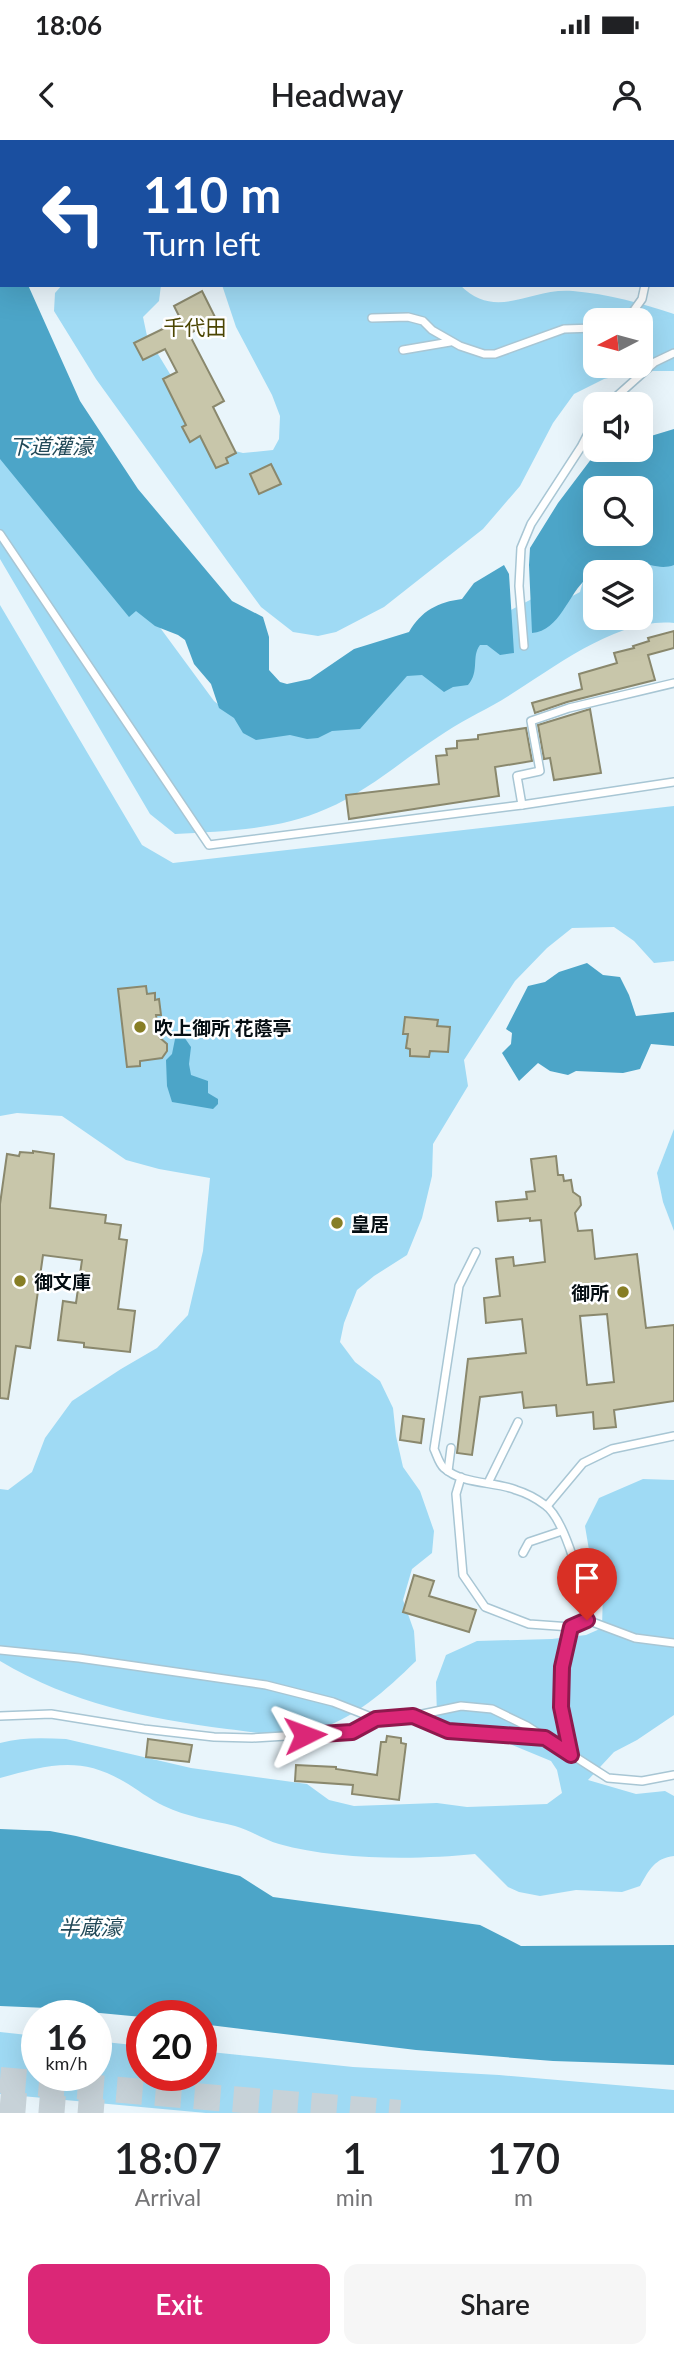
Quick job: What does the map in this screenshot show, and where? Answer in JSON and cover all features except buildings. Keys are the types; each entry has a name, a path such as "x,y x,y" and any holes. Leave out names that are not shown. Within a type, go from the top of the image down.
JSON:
{"lane":[{"path":"636,308 642,299 645,287"},
{"path":"372,318 408,317 423,321 451,342 484,354 495,354 564,329 583,328"},
{"path":"403,350 451,342"},
{"path":"621,392 655,362 674,353"},
{"path":"524,646 519,586 521,548 531,524 583,441"},
{"path":"0,534 209,845 522,805 674,782"},
{"path":"522,805 517,776 540,771 531,721 569,708 674,683"},
{"path":"476,1252 459,1286 435,1449 443,1468 461,1478 516,1489 547,1506 562,1531 585,1601 587,1620"},
{"path":"488,1483 517,1422"},
{"path":"547,1506 583,1463 612,1449 674,1436"},
{"path":"448,1471 451,1448"},
{"path":"461,1478 456,1494 463,1575 485,1607 529,1624 571,1627 587,1620 635,1638 674,1643"},
{"path":"523,1553 529,1542 562,1531"},
{"path":"571,1627 562,1667 561,1707 571,1755"},
{"path":"0,1650 92,1659 266,1685 333,1702 376,1719"},
{"path":"0,1716 51,1714 156,1731 252,1738 352,1732 376,1719 413,1716 461,1706 492,1709 545,1738 608,1778 642,1781 674,1776"},
{"path":"413,1716 448,1731 545,1738"}],"shaded area":[{"path":"60,287 161,287 159,301 143,317 147,336 204,430 223,448 243,453 273,450 279,439 280,416 272,395 236,327 223,287 463,287 474,296 501,302 557,291 573,291 612,297 637,303 674,314 674,371 653,371 653,308 583,308 583,378 608,378 574,394 553,423 520,486 483,529 384,607 336,632 318,636 293,632 261,607 96,379 54,311 55,293"},
{"path":"0,410 214,701 248,728 503,614 547,591 561,602 580,592 583,581 583,630 624,630 562,661 424,746 356,794 308,816 271,825 175,834 150,814 0,559"},
{"path":"674,556 674,623 653,623 653,560 639,560"},
{"path":"0,605 142,845 173,863 674,806 674,961 654,963 634,941 614,927 572,928 547,948 515,981 464,1060 468,1086 433,1144 432,1176 422,1218 407,1255 357,1290 344,1323 340,1342 355,1362 380,1381 393,1408 403,1467 420,1491 434,1531 432,1553 412,1569 403,1600 414,1631 416,1661 381,1693 328,1726 280,1735 167,1720 82,1699 27,1676 0,1661 0,1489 8,1490 32,1472 45,1438 72,1401 157,1348 188,1315 203,1251 210,1178 126,1160 62,1116 17,1113 0,1116","holes":["146,986 147,994 154,993 155,1000 159,1000 161,1014 156,1015 159,1039 165,1041 167,1051 162,1058 140,1061 140,1066 127,1067 119,989"]},
{"path":"674,1129 674,1231 663,1202 657,1173"},
{"path":"643,1479 674,1480 674,1715 614,1752 588,1780 636,1794 665,1791 674,1796 674,1856 657,1862 640,1886 622,1892 576,1890 540,1896 508,1887 475,1854 376,1857 301,1849 273,1842 235,1826 173,1810 123,1781 91,1768 62,1765 0,1778 0,1743 24,1739 66,1739 191,1768 307,1784 329,1800 354,1806 437,1803 467,1807 547,1804 562,1793 557,1770 551,1761 483,1733 452,1729 437,1716 436,1682 446,1655 477,1641 552,1639 586,1635 602,1628 603,1590 591,1562 585,1526 599,1498"},
{"path":"0,2032 21,2034 21,2091 112,2091 112,2043 126,2044 126,2091 217,2091 217,2053 353,2067 499,2075 674,2090 674,2113 206,2113 0,2094"}],"water":[{"name":"下道灌濠","path":"0,287 29,287 80,401 138,489 232,601 263,617 269,637 269,670 280,682 287,684 310,679 354,649 409,632 425,613 445,602 462,599 474,583 504,565 509,574 514,653 500,655 487,645 480,645 472,680 468,685 453,687 444,692 422,675 407,676 360,729 332,731 318,738 307,739 290,735 256,740 243,733 234,718 219,708 211,684 194,664 185,640 155,626 136,611 129,617 0,459"},
{"path":"674,429 674,565 653,566 653,560 583,560 583,582 563,611 550,626 532,633 530,548 558,503 589,462 653,462 653,435"},
{"path":"587,963 603,975 620,977 636,1016 674,1012 674,1046 651,1044 640,1069 623,1073 576,1071 568,1075 550,1071 538,1063 519,1081 502,1053 511,1044 512,1033 506,1029 528,986 545,982 559,972"},
{"path":"176,1034 182,1034 191,1047 191,1075 208,1081 208,1093 218,1099 218,1104 213,1109 172,1102 167,1086 166,1060 172,1054"},
{"name":"半蔵濠","path":"0,1829 50,1831 76,1836 240,1876 273,1897 480,1925 521,1946 674,1945 674,2065 553,2061 416,2050 217,2026 217,2000 126,2000 126,2015 112,2014 112,2000 21,2000 21,2007 0,2006"}],"tunnel":[{"path":"0,2080 400,2113"},
{"path":"0,2104 110,2113"}],"place":[{"name":"吹上御所 花蔭亭","path":"140,1027"},
{"name":"皇居","path":"337,1223"},
{"name":"御文庫","path":"20,1281"},
{"name":"御所","path":"623,1292"}],"district":[{"name":"千代田","path":"195,326"}],"route":[{"path":"305,1735 352,1732 376,1719 413,1716 448,1731 545,1738 571,1755 561,1707 562,1667 571,1627 587,1620"}]}
